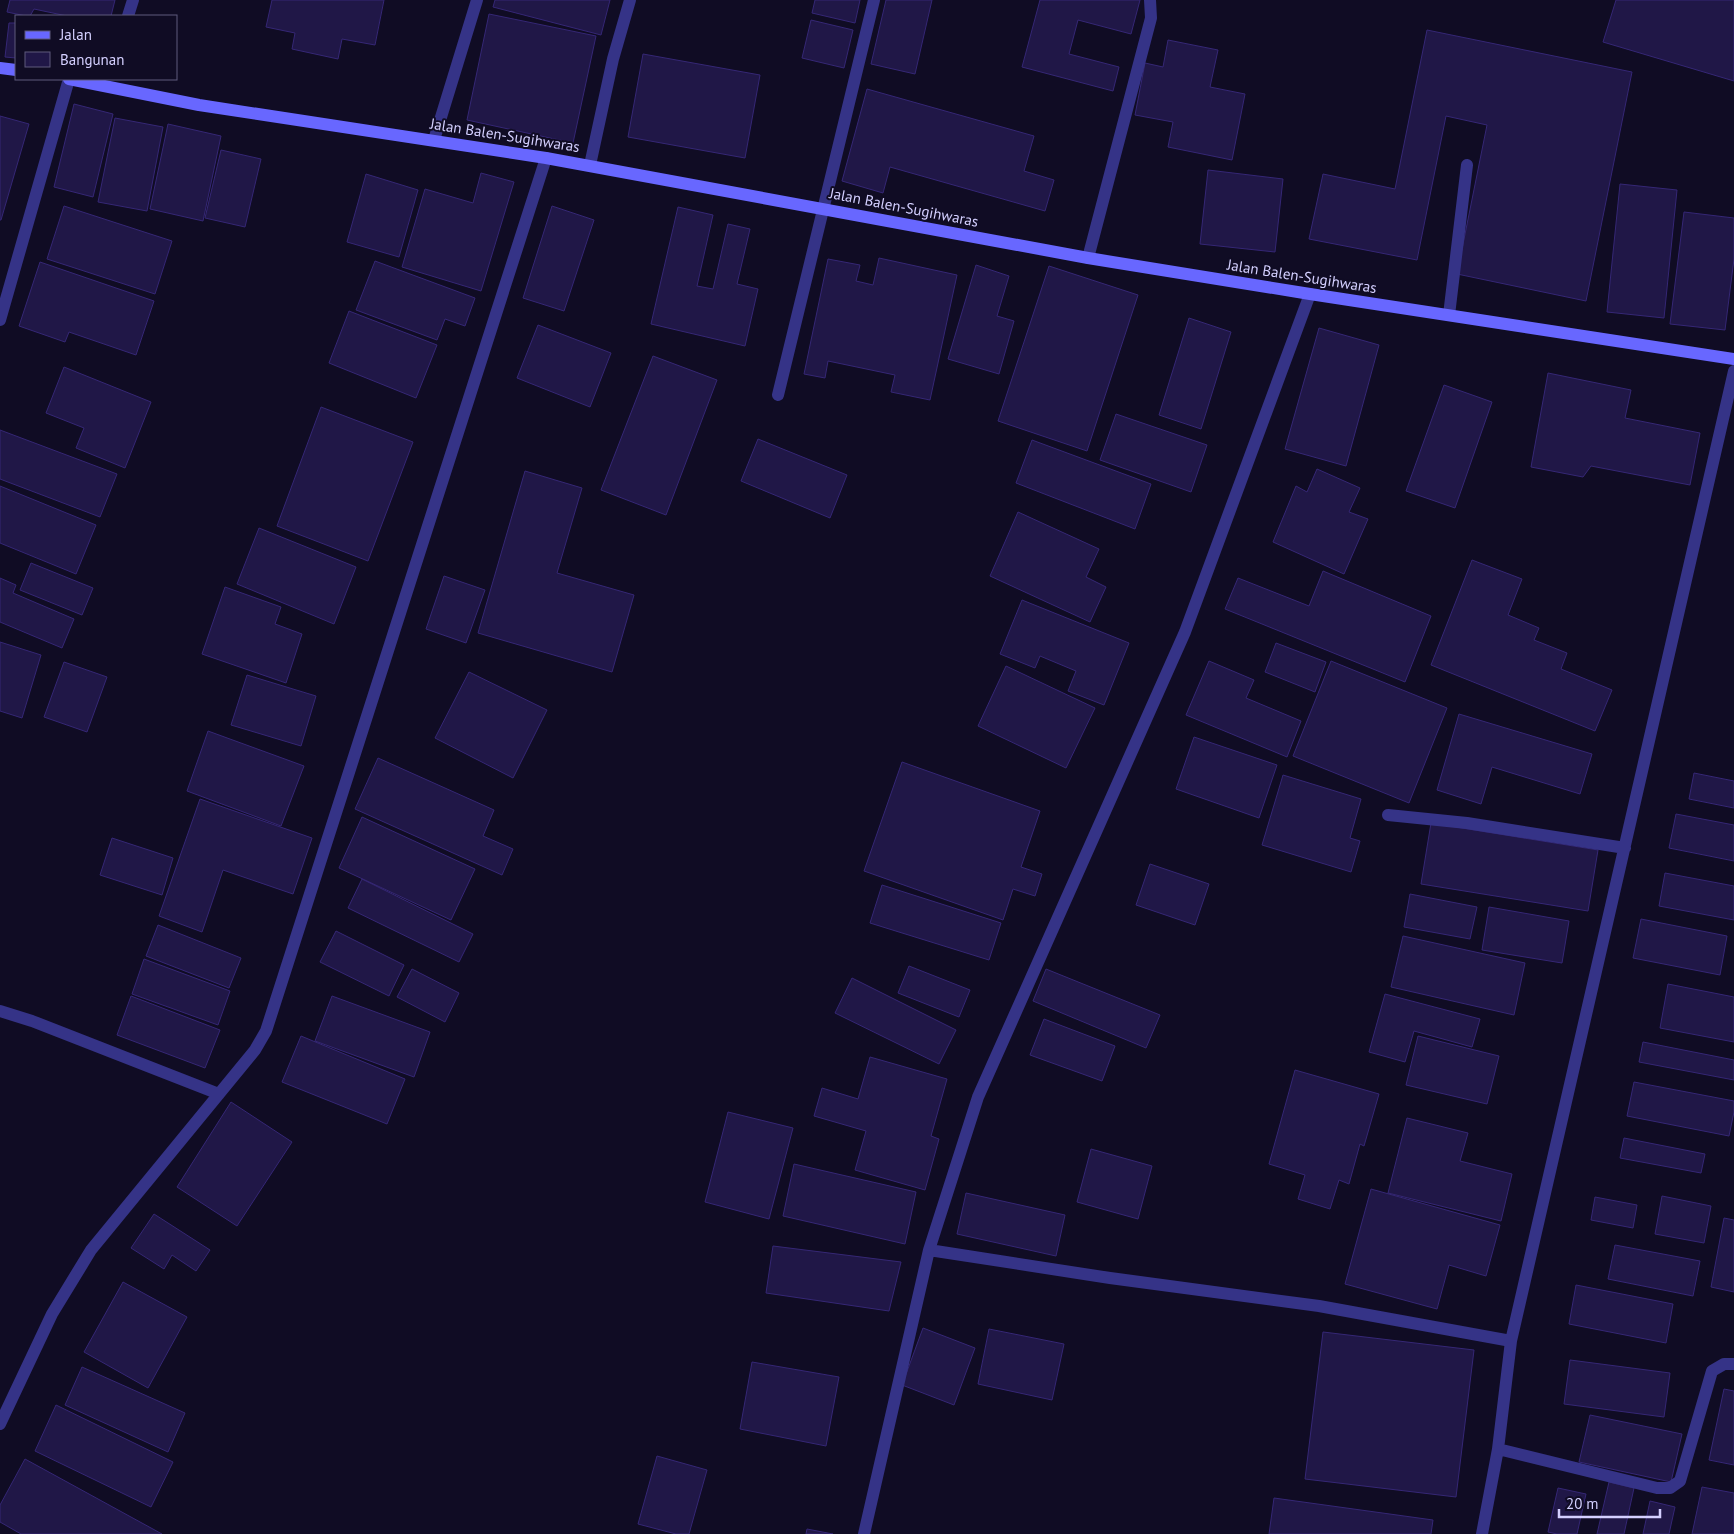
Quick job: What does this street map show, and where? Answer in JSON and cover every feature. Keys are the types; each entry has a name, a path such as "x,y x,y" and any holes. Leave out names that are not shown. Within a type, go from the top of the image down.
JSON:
{"street":[{"path":"128,15 133,0"},
{"path":"434,140 477,0"},
{"path":"590,166 613,59 630,0"},
{"path":"778,395 874,0"},
{"path":"1088,258 1151,18 1150,0"},
{"path":"0,68 15,70"},
{"path":"0,320 69,80"},
{"name":"Jalan Balen-Sugihwaras","path":"81,80 106,82 200,105 546,158 1088,258 1734,359"},
{"path":"0,1424 52,1314 91,1250 255,1050 266,1031 546,158"},
{"path":"1448,315 1466,165"},
{"path":"864,1534 929,1250 978,1097 1185,632 1310,294"},
{"path":"1482,1534 1498,1449 1511,1341 1734,371"},
{"path":"1388,815 1467,823 1625,848"},
{"path":"0,1010 219,1094"},
{"path":"929,1250 1110,1278 1319,1306 1511,1341"},
{"path":"1498,1449 1657,1488 1670,1488 1680,1481 1712,1371 1724,1364 1734,1364"}],"building":[{"path":"10,0 115,0 111,15 62,15 34,9 31,15 7,12"},
{"path":"272,0 384,0 375,45 342,39 338,59 292,49 295,33 266,27"},
{"path":"495,0 610,0 601,35 493,7"},
{"path":"815,0 860,0 855,23 812,13"},
{"path":"886,0 932,0 915,74 871,64"},
{"path":"1040,0 1140,0 1131,34 1078,20 1069,54 1119,67 1113,91 1022,67"},
{"path":"1616,0 1734,0 1734,81 1603,42"},
{"path":"489,14 596,36 573,143 467,120"},
{"path":"811,20 853,30 844,68 802,58"},
{"path":"9,23 15,23 15,58 5,57"},
{"path":"1427,30 1632,72 1586,301 1457,274 1487,125 1446,116 1417,260 1309,239 1323,174 1395,189"},
{"path":"1168,40 1218,50 1210,87 1245,94 1232,160 1168,147 1173,122 1135,115 1145,63 1163,67"},
{"path":"643,54 760,75 745,158 628,137"},
{"path":"867,89 1034,136 1024,171 1054,180 1045,211 890,167 883,193 842,181"},
{"path":"74,104 113,114 93,197 54,187"},
{"path":"0,116 29,124 1,220 0,220"},
{"path":"115,118 163,127 147,211 98,202"},
{"path":"168,124 221,136 203,221 150,209"},
{"path":"221,150 261,159 245,227 205,218"},
{"path":"1208,170 1283,179 1275,252 1200,244"},
{"path":"481,173 514,182 481,291 402,267 425,189 473,203"},
{"path":"366,174 418,190 399,257 347,242"},
{"path":"1620,184 1677,190 1664,318 1607,312"},
{"path":"64,206 172,241 155,294 47,259"},
{"path":"552,206 594,220 564,311 523,298"},
{"path":"678,207 713,215 697,286 713,289 728,224 750,229 737,284 758,289 745,346 651,324"},
{"path":"1684,212 1734,218 1734,259 1725,330 1670,324"},
{"path":"879,258 957,275 930,400 891,392 895,375 828,361 825,378 804,374 828,259 860,265 856,281 873,285"},
{"path":"375,261 475,298 465,326 445,319 437,340 356,310"},
{"path":"40,262 154,301 136,355 69,332 65,342 19,326"},
{"path":"976,265 1009,276 997,316 1014,321 999,374 948,359"},
{"path":"1049,266 1138,295 1087,451 998,421"},
{"path":"349,311 437,345 416,398 329,363"},
{"path":"1189,318 1231,332 1201,429 1159,415"},
{"path":"538,325 611,353 590,407 517,378"},
{"path":"1319,328 1379,345 1346,466 1285,449"},
{"path":"653,356 717,380 666,515 601,490"},
{"path":"64,367 151,402 125,468 76,448 84,428 46,413"},
{"path":"1548,373 1631,390 1625,418 1700,433 1690,485 1591,466 1583,477 1531,467"},
{"path":"1444,385 1492,402 1455,508 1406,491"},
{"path":"321,407 413,442 368,561 277,526"},
{"path":"1116,414 1207,445 1191,492 1100,460"},
{"path":"0,430 117,474 100,517 0,479"},
{"path":"758,439 847,475 830,518 741,481"},
{"path":"1032,440 1151,484 1135,529 1016,483"},
{"path":"1317,469 1360,488 1349,512 1368,519 1344,574 1273,542 1296,486 1307,492"},
{"path":"525,471 582,488 557,573 634,595 612,672 478,633"},
{"path":"0,486 96,525 76,574 0,543"},
{"path":"1018,512 1099,549 1086,577 1106,587 1090,622 990,576"},
{"path":"259,528 356,567 334,624 237,584"},
{"path":"1472,560 1522,579 1508,615 1539,628 1534,640 1567,653 1561,669 1612,690 1595,731 1431,665"},
{"path":"31,563 93,588 82,615 20,590"},
{"path":"1323,571 1431,616 1405,682 1225,609 1238,578 1309,606"},
{"path":"444,576 485,590 466,643 426,629"},
{"path":"0,578 16,585 13,593 74,619 62,648 0,622"},
{"path":"225,587 281,607 275,624 302,634 286,683 202,654"},
{"path":"1022,600 1129,643 1104,705 1068,691 1076,671 1040,656 1035,668 1000,654"},
{"path":"0,642 41,655 22,718 0,711"},
{"path":"1276,643 1326,662 1315,692 1265,672"},
{"path":"1209,661 1254,680 1246,698 1301,721 1287,757 1186,715"},
{"path":"1331,661 1447,708 1409,803 1293,756"},
{"path":"64,662 107,677 87,732 44,717"},
{"path":"1006,666 1095,708 1066,768 978,726"},
{"path":"469,672 547,710 513,778 435,738"},
{"path":"247,675 316,696 301,746 231,725"},
{"path":"1459,714 1592,754 1580,794 1492,767 1481,804 1437,790"},
{"path":"208,731 304,766 281,826 187,791"},
{"path":"1194,737 1277,765 1259,818 1176,789"},
{"path":"378,758 494,810 483,836 513,849 502,875 355,809"},
{"path":"902,762 1040,811 1021,867 1042,874 1035,896 1013,889 1003,920 864,871"},
{"path":"1694,773 1734,781 1734,808 1689,799"},
{"path":"1283,775 1361,799 1350,838 1360,841 1351,872 1262,845"},
{"path":"200,799 312,838 293,894 223,870 202,932 159,916"},
{"path":"1676,814 1734,825 1734,861 1669,848"},
{"path":"362,817 475,869 451,920 339,868"},
{"path":"1431,823 1598,850 1588,911 1421,884"},
{"path":"112,838 173,858 162,895 100,875"},
{"path":"1150,864 1209,884 1195,925 1136,905"},
{"path":"1665,873 1734,886 1734,920 1659,906"},
{"path":"362,879 473,934 459,962 348,908"},
{"path":"882,885 1001,923 989,960 870,923"},
{"path":"1410,894 1477,907 1470,939 1404,927"},
{"path":"1489,907 1569,921 1562,963 1482,950"},
{"path":"1641,919 1727,936 1720,975 1633,958"},
{"path":"158,925 241,958 229,988 146,956"},
{"path":"336,931 404,965 389,996 320,962"},
{"path":"1403,936 1525,963 1514,1015 1391,987"},
{"path":"144,959 230,991 218,1025 132,994"},
{"path":"909,966 970,990 959,1017 898,993"},
{"path":"412,969 459,993 445,1022 397,997"},
{"path":"1046,969 1160,1015 1146,1048 1033,1001"},
{"path":"852,978 956,1030 939,1064 835,1013"},
{"path":"1668,984 1734,997 1734,1042 1660,1028"},
{"path":"1385,994 1480,1019 1472,1047 1414,1031 1405,1062 1369,1052"},
{"path":"131,996 220,1030 205,1068 117,1035"},
{"path":"332,996 430,1032 414,1077 315,1041"},
{"path":"1044,1019 1115,1046 1102,1081 1030,1055"},
{"path":"301,1036 405,1079 387,1124 282,1082"},
{"path":"1418,1036 1499,1056 1487,1104 1406,1085"},
{"path":"1643,1042 1734,1060 1734,1080 1639,1062"},
{"path":"870,1057 947,1079 931,1136 939,1139 925,1190 855,1170 866,1131 814,1116 822,1088 858,1099"},
{"path":"1295,1070 1379,1094 1364,1146 1360,1144 1349,1184 1339,1180 1330,1209 1298,1199 1305,1175 1269,1164"},
{"path":"1634,1082 1734,1101 1734,1112 1729,1136 1627,1116"},
{"path":"231,1102 292,1142 237,1226 177,1187"},
{"path":"728,1112 793,1128 769,1219 705,1202"},
{"path":"1407,1118 1468,1133 1460,1161 1512,1174 1501,1221 1388,1193"},
{"path":"1624,1138 1705,1154 1701,1173 1620,1158"},
{"path":"1091,1149 1152,1166 1138,1219 1077,1202"},
{"path":"794,1164 916,1192 905,1244 783,1216"},
{"path":"1371,1189 1500,1225 1486,1276 1449,1265 1437,1309 1345,1284"},
{"path":"966,1193 1065,1215 1056,1256 957,1234"},
{"path":"1662,1196 1711,1206 1704,1243 1655,1234"},
{"path":"1595,1197 1637,1205 1633,1228 1591,1220"},
{"path":"154,1214 210,1250 196,1271 172,1255 164,1269 131,1248"},
{"path":"1724,1218 1734,1220 1734,1292 1711,1287"},
{"path":"1615,1245 1700,1261 1693,1296 1608,1279"},
{"path":"773,1246 901,1262 889,1311 766,1293"},
{"path":"123,1282 187,1317 148,1388 84,1352"},
{"path":"1576,1285 1673,1304 1666,1343 1569,1324"},
{"path":"923,1328 975,1348 954,1405 902,1385"},
{"path":"989,1329 1064,1344 1052,1400 978,1384"},
{"path":"1323,1332 1474,1350 1456,1497 1305,1479"},
{"path":"1570,1360 1670,1373 1664,1417 1564,1404"},
{"path":"752,1362 839,1377 826,1446 740,1429"},
{"path":"82,1367 185,1413 168,1452 65,1405"},
{"path":"1724,1389 1734,1391 1734,1465 1709,1460"},
{"path":"56,1405 173,1462 151,1507 35,1451"},
{"path":"1590,1415 1682,1434 1671,1482 1579,1462"},
{"path":"657,1456 707,1470 689,1534 676,1534 638,1524"},
{"path":"25,1459 162,1534 21,1534 0,1522 0,1505"},
{"path":"1609,1482 1634,1488 1624,1534 1597,1534"},
{"path":"1702,1487 1734,1493 1734,1534 1692,1534"},
{"path":"1558,1488 1586,1494 1577,1534 1548,1532"},
{"path":"1274,1498 1433,1520 1431,1534 1269,1534"},
{"path":"1650,1501 1675,1507 1669,1534 1643,1534"},
{"path":"807,1529 833,1534 806,1534"}]}
